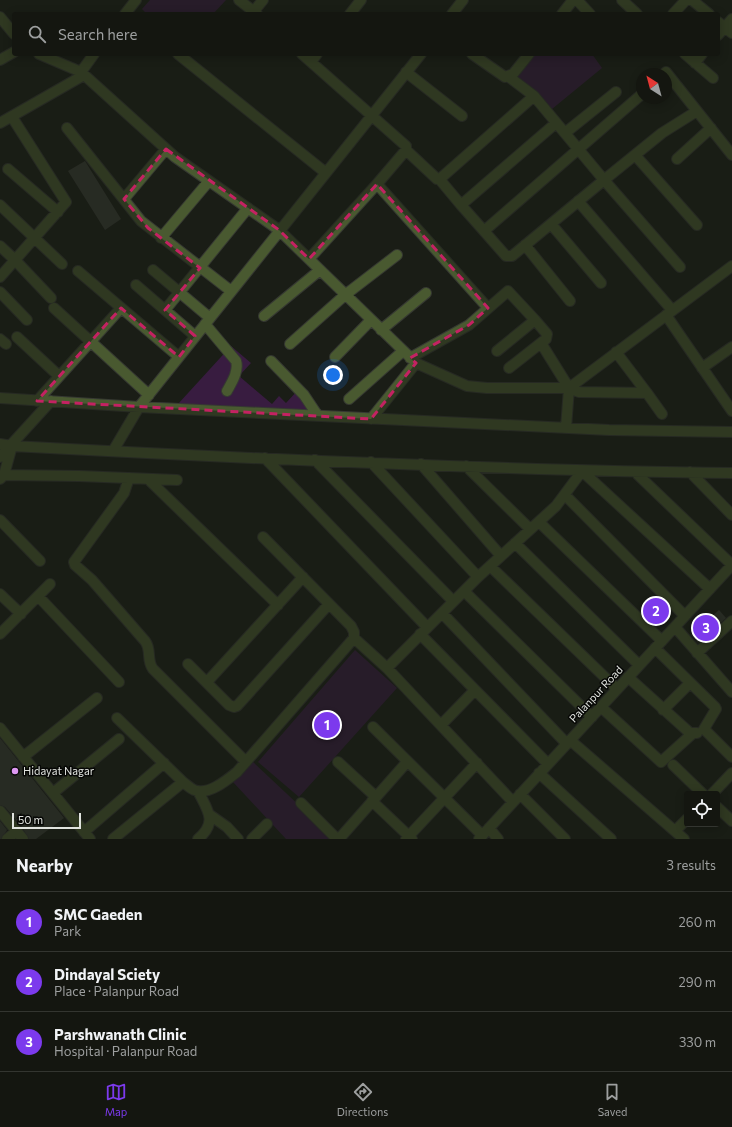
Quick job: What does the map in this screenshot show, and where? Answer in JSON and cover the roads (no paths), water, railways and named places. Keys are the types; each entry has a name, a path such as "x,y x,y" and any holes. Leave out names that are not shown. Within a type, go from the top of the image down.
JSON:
{"street":[{"path":"127,12 136,0"},
{"path":"239,0 255,12"},
{"path":"257,12 263,0"},
{"path":"352,12 361,0"},
{"path":"454,12 463,0"},
{"path":"564,12 573,0"},
{"path":"577,0 588,12"},
{"path":"622,0 635,12"},
{"path":"675,12 686,0"},
{"path":"692,0 707,12"},
{"path":"0,17 12,32"},
{"path":"725,27 732,19"},
{"path":"0,60 12,53"},
{"path":"43,56 82,74 166,149 279,230 410,357 447,378 467,386 487,388 569,388 579,392 647,393"},
{"path":"0,123 82,74 93,56"},
{"path":"180,56 326,173"},
{"path":"113,451 139,408 149,395 279,230 419,56"},
{"path":"475,56 500,74 509,77 534,96 604,180 680,267"},
{"path":"509,77 527,56"},
{"path":"687,56 713,78"},
{"path":"695,63 700,56"},
{"path":"314,58 372,116 404,143 406,150 437,180"},
{"path":"406,72 462,116"},
{"path":"672,80 732,154"},
{"path":"565,133 616,92"},
{"path":"534,96 442,177 441,181 506,256 509,257 662,132 697,111"},
{"path":"484,231 636,99"},
{"path":"0,277 65,204 66,200 12,117"},
{"path":"461,205 556,123"},
{"path":"67,128 141,221 231,291"},
{"path":"677,159 711,128"},
{"path":"124,199 166,149"},
{"path":"309,259 406,150"},
{"path":"635,155 697,225"},
{"path":"8,169 58,212"},
{"path":"162,238 209,181"},
{"path":"377,184 488,308"},
{"path":"578,201 669,313 702,368 732,411"},
{"path":"0,205 62,264"},
{"path":"165,310 248,208"},
{"path":"551,224 601,283"},
{"path":"525,245 570,301"},
{"path":"0,246 15,260 52,303 91,342 149,395"},
{"path":"290,344 345,295 397,255"},
{"path":"569,388 732,266"},
{"path":"153,270 179,292 207,321 236,361 238,366 227,391"},
{"path":"264,316 320,270"},
{"path":"78,271 179,357"},
{"path":"136,285 195,336"},
{"path":"348,399 410,357 469,325 508,291 535,320 547,337 508,368"},
{"path":"0,292 27,320"},
{"path":"381,330 426,293"},
{"path":"37,401 121,308"},
{"path":"335,357 371,320"},
{"path":"497,351 535,320"},
{"path":"17,337 59,376"},
{"path":"541,343 569,388 566,428"},
{"path":"702,368 732,347"},
{"path":"616,352 662,414"},
{"path":"371,419 410,357"},
{"path":"271,361 304,395 318,416"},
{"path":"0,398 139,408 371,419 566,428 732,432"},
{"path":"0,457 12,446 51,401"},
{"path":"0,444 12,446 113,451 582,471 732,473"},
{"path":"12,446 2,477 148,478 177,480"},
{"path":"265,458 424,631 475,690 548,764"},
{"path":"315,460 453,602"},
{"path":"371,462 478,577"},
{"path":"421,464 501,556"},
{"path":"466,466 530,529"},
{"path":"387,668 478,577 539,522 565,495 582,471"},
{"path":"582,471 710,589"},
{"path":"635,472 732,565"},
{"path":"690,472 732,515"},
{"path":"129,478 124,494 74,562 75,565 92,580 146,641 149,646 149,664 153,669 246,762"},
{"path":"148,478 278,605"},
{"path":"565,495 685,616"},
{"path":"0,520 40,561"},
{"path":"539,522 659,644 690,683 715,707 716,710 704,726 705,731 732,757"},
{"path":"116,718 195,791 213,788 226,781 246,762 354,638 354,632 351,626 263,537"},
{"path":"515,543 639,665"},
{"name":"Palanpur Road","path":"483,834 732,565"},
{"path":"490,566 617,689"},
{"path":"207,682 303,577"},
{"path":"0,634 50,584"},
{"path":"464,591 592,717"},
{"path":"0,594 21,614"},
{"path":"38,596 119,682"},
{"path":"188,664 229,705 234,707 237,706 329,604"},
{"path":"442,613 568,742 684,839"},
{"path":"697,653 732,620"},
{"path":"675,627 697,653 728,680 732,692"},
{"path":"354,638 387,668 513,802"},
{"path":"628,677 663,710 692,734"},
{"path":"663,710 690,683"},
{"path":"441,725 475,690"},
{"path":"24,757 97,698"},
{"path":"601,707 661,762 692,734 705,731"},
{"path":"373,727 444,798 483,834 498,839"},
{"path":"0,728 87,836 164,763"},
{"path":"53,793 119,739"},
{"path":"338,762 409,838 477,763"},
{"path":"301,803 338,839 407,762"},
{"path":"673,765 700,791"},
{"path":"539,773 612,839"},
{"path":"715,791 732,774"},
{"path":"113,839 184,782"},
{"path":"198,791 210,816 227,827 238,839"},
{"path":"520,794 565,839"},
{"path":"720,810 732,821"},
{"path":"0,811 20,835 7,839"},
{"path":"198,839 206,832 210,816"},
{"path":"675,831 684,822"},
{"path":"252,839 267,824"}],"place":[{"name":"Dindayal Sciety","path":"656,611"},
{"name":"Parshwanath Clinic","path":"706,628"},
{"name":"SMC Gaeden","path":"327,725"},
{"name":"Hidayat Nagar","path":"15,771"}]}
